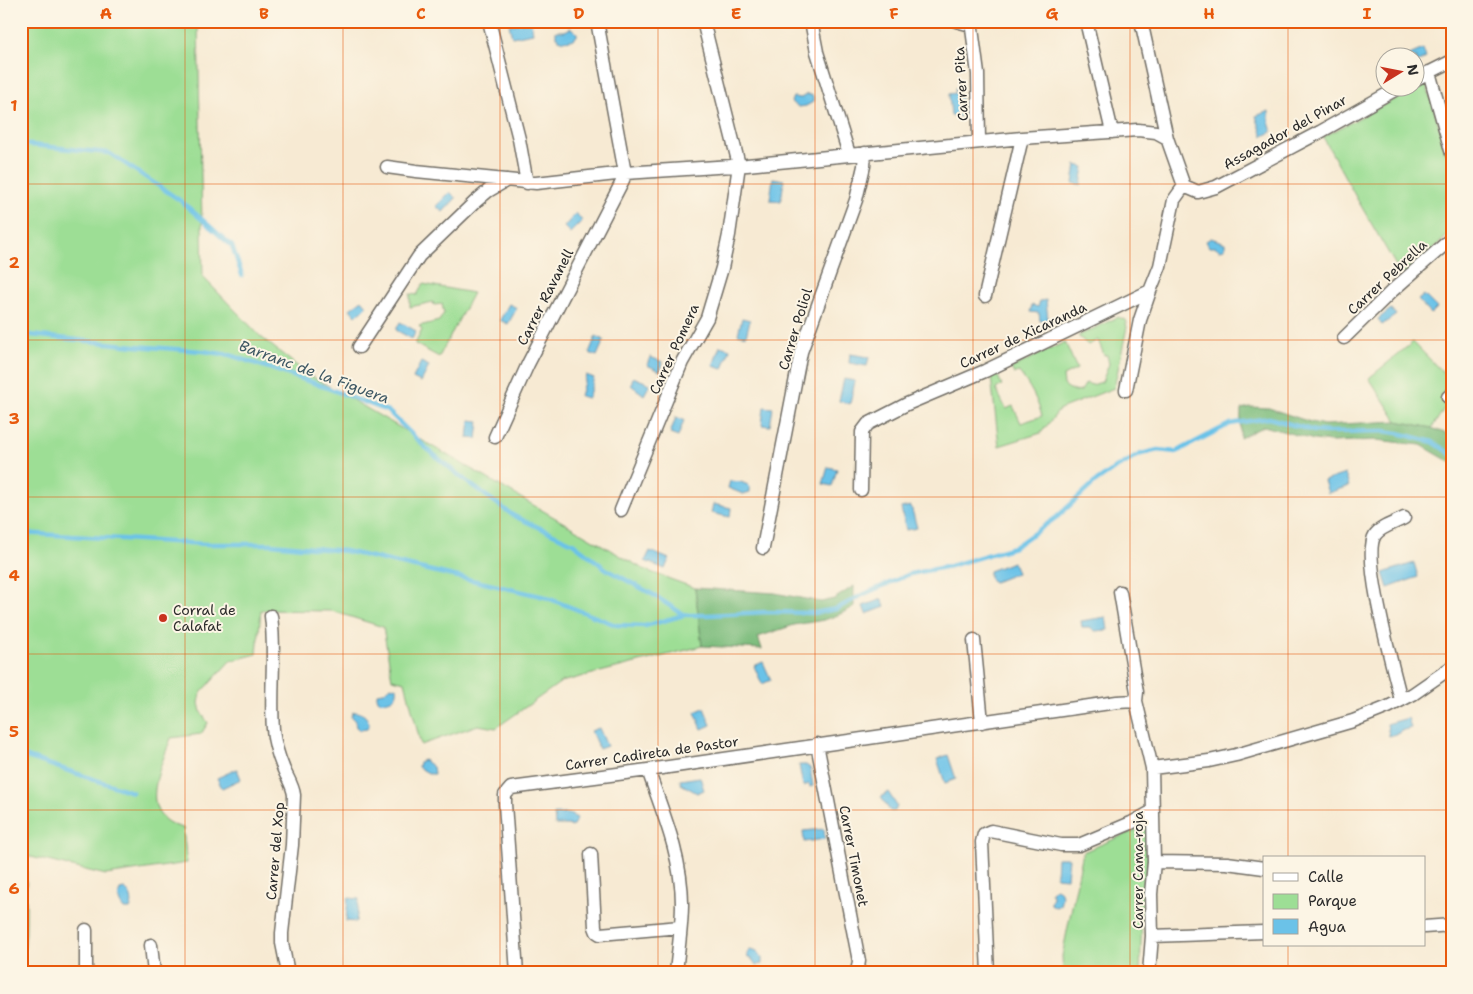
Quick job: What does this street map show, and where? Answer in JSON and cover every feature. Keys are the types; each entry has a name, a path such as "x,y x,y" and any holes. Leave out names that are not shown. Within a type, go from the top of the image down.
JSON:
{"street":[{"path":"489,21 519,139 527,183"},
{"path":"597,21 625,173"},
{"path":"703,21 739,164"},
{"path":"811,21 817,52 849,154"},
{"name":"Carrer Pita","path":"956,21 971,23 978,74 979,142"},
{"path":"1086,21 1112,132"},
{"path":"1126,390 1140,320 1160,266 1174,200 1184,186 1167,138 1140,21"},
{"path":"1426,73 1452,62"},
{"path":"1429,72 1452,154"},
{"name":"Assagador del Pinar","path":"1184,186 1198,192 1216,187 1380,98"},
{"path":"387,167 527,183 1022,138 1148,131 1156,132 1167,138"},
{"path":"985,296 1022,138"},
{"name":"Carrer Poliol","path":"763,548 801,352 856,200 865,153"},
{"name":"Carrer Pomera","path":"620,510 682,362 707,318 726,252 739,164"},
{"name":"Carrer Ravanell","path":"495,437 532,356 625,173"},
{"path":"359,347 419,256 475,202 488,191 507,180"},
{"name":"Carrer Pebrella","path":"1344,338 1393,290 1452,238"},
{"name":"Carrer de Xicaranda","path":"861,490 862,432 868,424 907,404 985,371 1150,292"},
{"path":"1401,700 1377,601 1370,559 1372,541 1375,535 1382,529 1404,518"},
{"path":"1120,592 1137,692 1136,701 1152,768 1209,760 1265,748 1353,721 1413,694 1452,667"},
{"name":"Carrer del Xop","path":"271,616 273,640 273,731 280,759 293,788 294,795 292,845 282,933 288,973"},
{"path":"974,640 982,722"},
{"name":"Carrer Cadireta de Pastor","path":"517,973 505,795 511,788 1117,702 1136,701"},
{"name":"Carrer Timonet","path":"818,744 859,961 857,973"},
{"name":"Carrer Cama-roja","path":"1149,973 1152,936 1151,894 1154,862 1152,768"},
{"path":"648,770 675,849 682,902 676,973"},
{"path":"988,973 982,842 984,834 991,832 1061,845 1079,845 1131,823 1153,811"},
{"path":"591,854 597,932 607,934 680,926"},
{"path":"1154,862 1227,863 1263,868"},
{"path":"1426,927 1452,925"},
{"path":"86,930 86,973"},
{"path":"1152,936 1263,932"},
{"path":"151,945 154,973"}],"green space":[{"path":"21,21 198,21 203,277 261,337 306,373 645,570 695,588 702,646 561,682 496,728 478,725 421,745 405,682 392,679 383,627 332,611 261,610 257,654 230,661 201,693 199,703 201,712 208,723 201,734 171,738 157,777 155,803 159,813 168,822 183,828 187,863 106,875 27,856 26,934 22,973"},
{"path":"1427,86 1452,169 1452,232 1402,276 1323,137 1397,98 1426,98"},
{"path":"423,284 473,293 439,357 415,344 422,330 419,326 439,321 444,313 442,304 434,305 433,302 410,307 410,294 417,295"},
{"path":"1118,317 1125,320 1127,327 1114,388 1060,409 1041,433 999,446 991,377 997,374 1002,385 996,389 1006,409 1013,406 1021,423 1042,416 1027,382 1019,372 1014,374 1011,368 1065,342 1077,369 1063,376 1064,385 1072,390 1081,391 1086,383 1092,385 1102,382 1109,364 1107,355 1104,355 1098,340 1088,345 1078,336"},
{"path":"1413,342 1452,382 1452,389 1442,394 1447,404 1432,428 1397,421 1369,378"},
{"path":"1250,407 1269,408 1324,425 1397,421 1432,428 1452,436 1452,463 1421,445 1376,440 1333,442 1314,440 1264,426 1240,438 1241,409"},
{"path":"854,586 854,607 824,620 794,625 758,637 762,649 702,646 695,588 775,593 821,602 834,599"},
{"path":"1148,825 1149,857 1143,887 1140,973 1063,973 1062,956 1083,852"}],"water":[{"path":"531,21 533,33 512,37 509,25"},
{"path":"571,28 577,33 575,38 566,41 556,37 556,31 565,31"},
{"path":"955,88 960,88 962,116 951,116 949,94 956,93"},
{"path":"807,94 813,96 813,102 806,106 799,107 791,102 793,97 801,98"},
{"path":"1269,111 1269,122 1272,132 1263,136 1256,116"},
{"path":"1076,165 1084,167 1081,185 1073,183"},
{"path":"773,178 784,180 781,201 770,200"},
{"path":"450,192 456,198 443,212 436,206"},
{"path":"576,213 582,221 570,233 564,227"},
{"path":"1211,238 1225,243 1225,249 1219,250 1216,247 1209,247 1206,241"},
{"path":"1424,295 1437,308 1431,314 1418,300"},
{"path":"362,300 367,306 356,316 350,309"},
{"path":"1046,300 1048,320 1040,321 1039,313 1030,312 1032,305 1038,307 1040,301"},
{"path":"509,304 517,308 508,324 500,320"},
{"path":"1391,309 1396,315 1382,325 1378,319"},
{"path":"742,318 750,320 746,336 738,334"},
{"path":"400,322 416,331 412,339 396,330"},
{"path":"596,336 604,340 597,356 589,353"},
{"path":"720,346 730,349 723,369 713,366"},
{"path":"850,354 869,357 867,366 849,363"},
{"path":"650,357 663,362 660,371 647,365"},
{"path":"421,362 429,366 421,382 413,378"},
{"path":"586,375 594,378 588,398 580,396"},
{"path":"633,377 650,384 644,395 631,385"},
{"path":"844,379 855,381 850,404 839,401"},
{"path":"764,407 773,408 770,426 762,425"},
{"path":"676,417 684,420 678,437 670,434"},
{"path":"470,420 479,421 477,439 468,438"},
{"path":"828,467 837,469 832,486 823,484"},
{"path":"1345,474 1349,486 1328,493 1324,481"},
{"path":"730,481 748,485 750,492 743,494 728,488"},
{"path":"713,504 731,508 730,517 711,513"},
{"path":"911,506 917,528 906,530 901,508"},
{"path":"650,551 669,559 665,569 645,561"},
{"path":"1013,562 1017,573 994,582 989,578 989,571"},
{"path":"1414,563 1418,577 1388,588 1383,573"},
{"path":"882,599 885,607 866,614 863,606"},
{"path":"1106,617 1108,630 1095,631 1090,627 1082,627 1081,621"},
{"path":"763,662 771,680 762,684 754,666"},
{"path":"391,686 397,688 395,697 389,701 379,701 377,693 384,692"},
{"path":"704,708 711,725 702,729 695,712"},
{"path":"354,712 359,712 366,717 369,724 367,729 360,730 356,727 355,721 351,717"},
{"path":"1408,718 1411,728 1389,736 1387,724"},
{"path":"599,728 607,746 599,749 591,731"},
{"path":"948,755 956,779 945,783 937,759"},
{"path":"424,760 433,767 434,774 430,774 418,767 419,762"},
{"path":"799,765 806,765 810,768 813,786 810,787 809,784 803,786"},
{"path":"237,769 241,779 222,788 217,778"},
{"path":"700,777 704,790 697,793 681,784 680,780"},
{"path":"888,792 897,806 895,811 890,811 881,797"},
{"path":"554,814 569,814 577,818 572,827 568,825 555,825"},
{"path":"824,829 825,839 804,842 803,831"},
{"path":"1057,858 1069,858 1067,878 1056,877"},
{"path":"1055,888 1062,895 1060,905 1056,907 1050,903 1053,897 1051,892"},
{"path":"124,889 131,898 130,909 124,909 119,900 120,890"},
{"path":"348,898 359,899 356,922 346,921"},
{"path":"750,950 757,952 762,957 762,964 756,965 752,959 748,958 747,953"}],"waterway":[{"path":"21,144 109,153 181,201 232,246 242,275"},
{"name":"Barranc de la Figuera","path":"21,334 230,355 314,383 388,411 427,449 466,481 514,516 573,543 606,569 652,594 684,615"},
{"path":"21,533 206,544 271,544 345,551 545,597 616,625 645,626 684,615 767,612 814,613 836,609 864,594 910,574 950,566 1014,547 1057,517 1094,483 1114,469 1141,454 1158,450 1176,452 1230,424 1269,418 1314,431 1384,431 1433,442 1452,455"},
{"path":"21,755 132,792"}],"place":[{"name":"Corral de Calafat","path":"163,618"}]}
